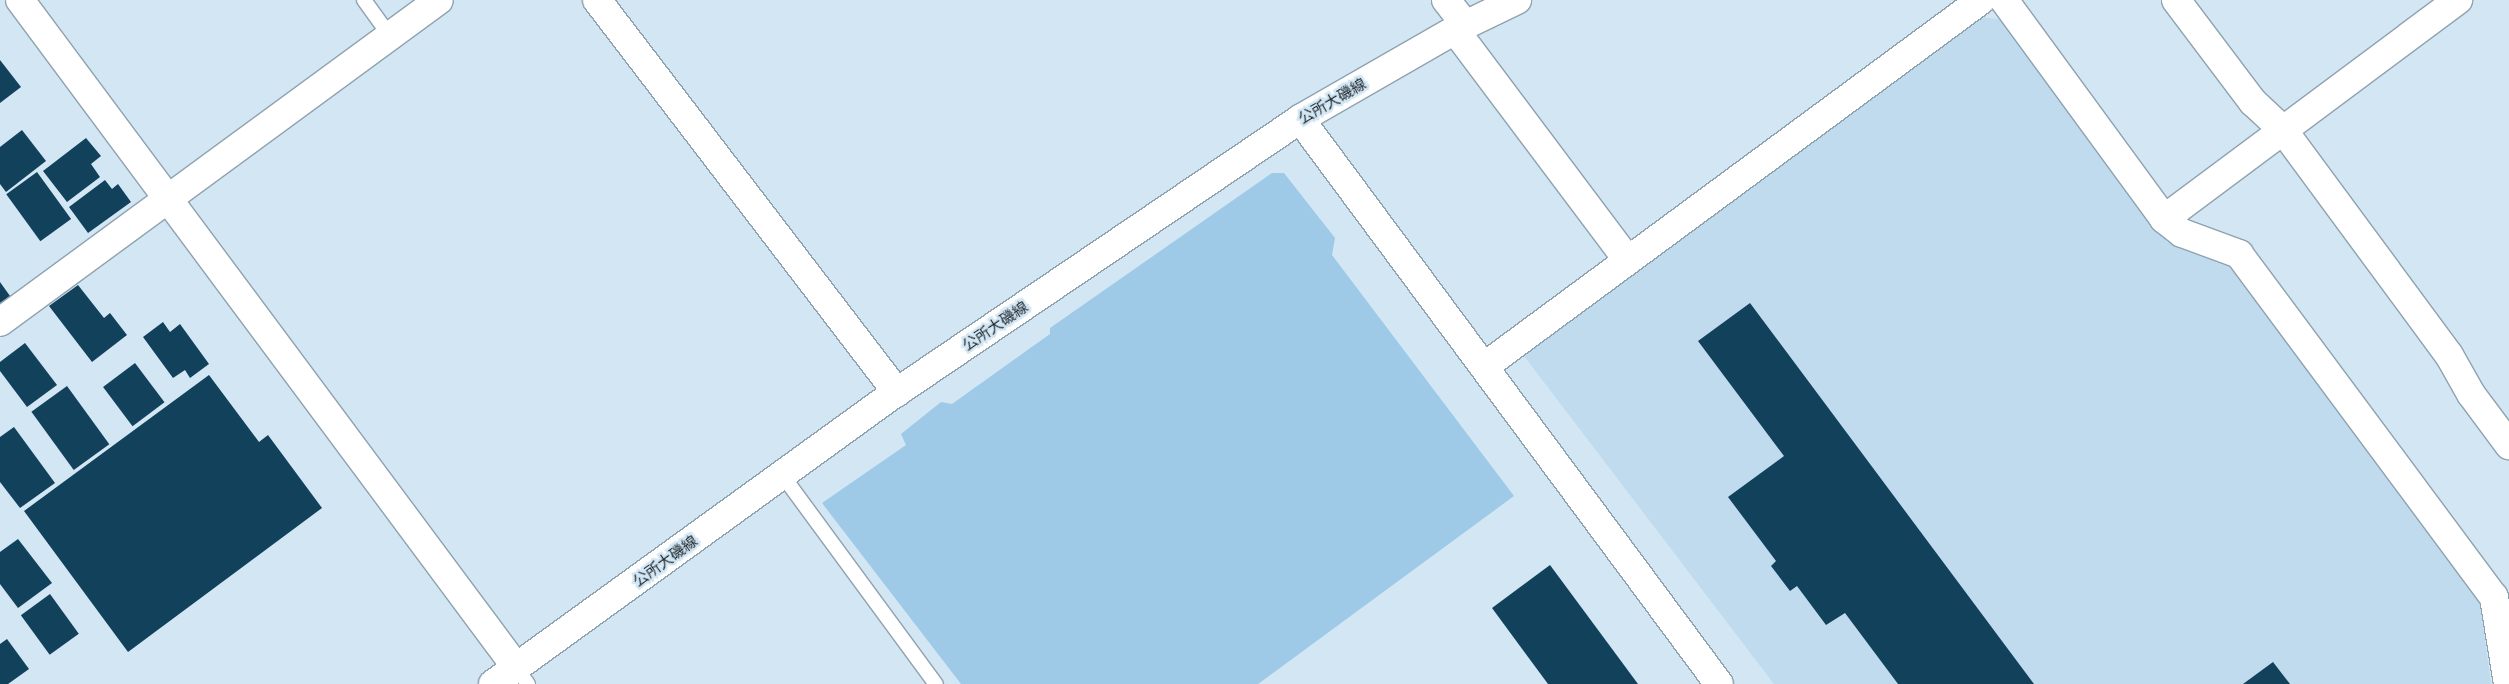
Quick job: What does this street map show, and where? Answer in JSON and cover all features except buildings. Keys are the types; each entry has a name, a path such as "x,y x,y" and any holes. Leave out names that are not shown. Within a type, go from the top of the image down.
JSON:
{"street":[{"path":"20,0 522,676"},
{"path":"0,322 438,0"},
{"path":"597,0 897,392"},
{"path":"1446,0 1460,27 1628,260"},
{"name":"公所大磯線","path":"493,684 522,676 783,476 897,392 1300,119 1460,27 1517,0"},
{"path":"1485,366 1981,0"},
{"path":"2004,0 2164,219 2182,234 2239,254 2494,597 2508,684"},
{"path":"2176,0 2253,102 2283,130 2449,355 2471,394 2509,445"},
{"path":"2164,219 2458,0"},
{"path":"1300,119 1719,684"}],"lane":[{"path":"364,0 390,36"},
{"path":"783,476 936,684"}],"shaded area":[{"path":"1981,17 2004,20 2167,242 2229,263 2479,595 2491,684 1774,684 1521,352"},
{"path":"1272,173 1284,173 1335,238 1332,255 1514,496 1258,684 961,684 822,503 906,445 901,434 941,402 952,404 1050,334 1050,328"}]}
